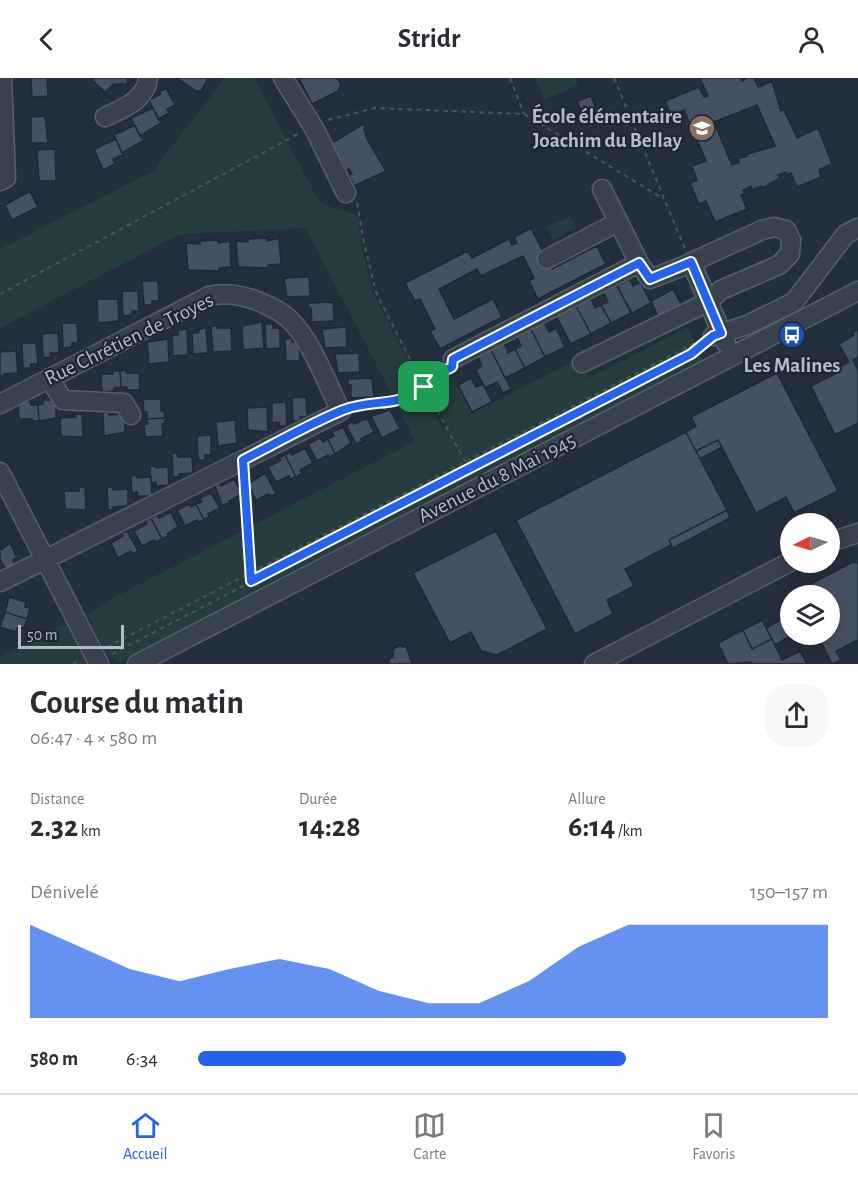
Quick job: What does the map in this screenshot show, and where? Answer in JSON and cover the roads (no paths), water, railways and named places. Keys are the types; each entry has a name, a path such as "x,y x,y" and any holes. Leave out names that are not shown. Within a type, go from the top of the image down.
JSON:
{"street":[{"path":"0,181 6,178 2,78"},
{"path":"105,117 130,106 147,84 148,78"},
{"path":"283,78 312,126 346,193"},
{"path":"582,363 708,302 722,290 779,266 790,254 791,240 786,230 774,227 650,279 639,263 602,189"},
{"path":"547,259 618,222"},
{"path":"717,334 747,325 794,302 846,234 858,228"},
{"path":"691,262 708,302 717,334 732,356"},
{"path":"453,359 639,263"},
{"name":"Avenue du 8 Mai 1945","path":"137,664 858,291"},
{"name":"Rue Chrétien de Troyes","path":"0,404 209,296 220,293 233,294 270,306 291,320 303,337 341,411 45,557"},
{"path":"49,378 63,400 102,404 124,403 131,415"},
{"path":"0,472 97,660"},
{"path":"840,539 858,534"},
{"path":"0,582 45,557"},
{"path":"594,664 780,567"}],"place":[{"name":"École élémentaire Joachim du Bellay","path":"702,128"},
{"name":"Les Malines","path":"792,335"}]}
